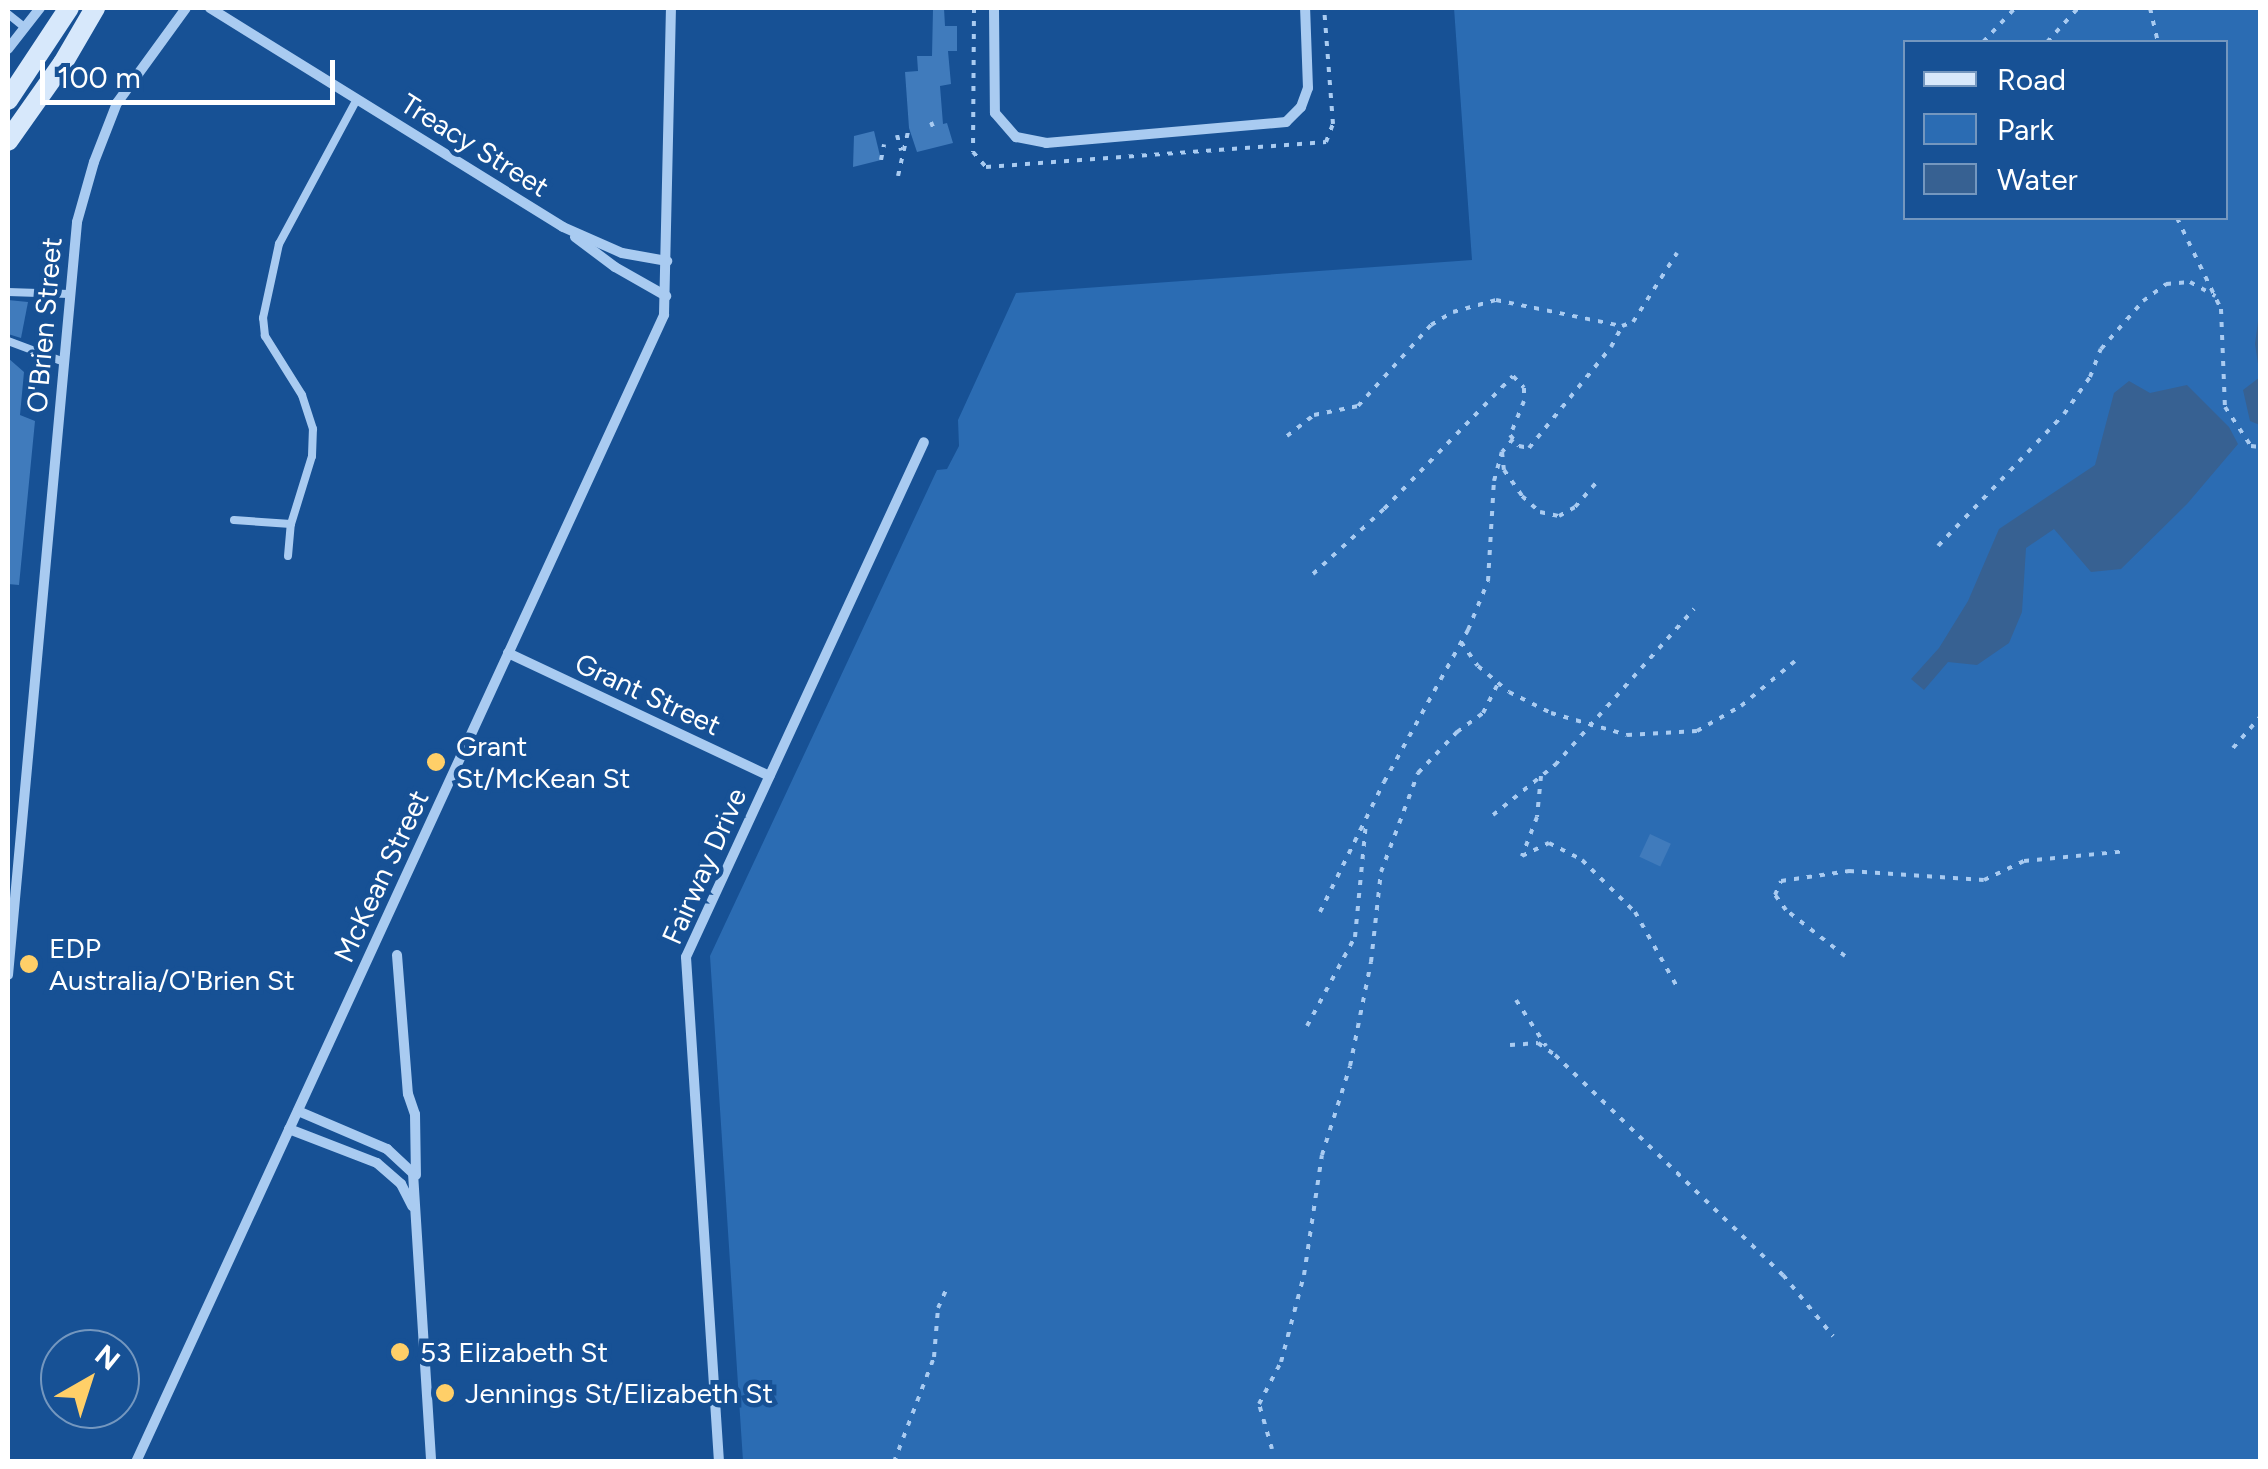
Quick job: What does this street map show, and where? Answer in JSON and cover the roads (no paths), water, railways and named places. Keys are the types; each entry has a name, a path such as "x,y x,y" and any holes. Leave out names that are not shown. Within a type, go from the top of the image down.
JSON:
{"main road":[{"path":"8,100 69,8"},
{"path":"8,140 53,79 95,8"}],"street":[{"path":"8,50 40,8"},
{"name":"O'Brien Street","path":"8,974 77,222 103,135 125,90 186,8"},
{"name":"Treacy Street","path":"210,8 563,227 614,267 666,296"},
{"name":"McKean Street","path":"136,1462 664,315 671,8"},
{"path":"994,8 995,112 1016,137 1046,143 1286,122 1301,107 1308,88 1305,8"},
{"name":"Treacy Street","path":"563,227 622,253 667,261"},
{"name":"Fairway Drive","path":"719,1462 685,967 924,442"},
{"name":"Grant Street","path":"508,654 769,776"},
{"path":"397,955 408,1094 416,1126 414,1211"},
{"path":"298,1111 403,1160 414,1175 431,1462"},
{"path":"289,1129 377,1162 401,1184 414,1211"}],"lane":[{"path":"8,14 24,27"},
{"path":"288,556 291,524 312,456 313,428 302,395 265,336 263,318 279,244 358,99"},
{"path":"8,292 69,294"},
{"path":"8,341 64,362"},
{"path":"234,520 291,524"}],"water":[{"path":"2260,306 2260,377 2255,344"},
{"path":"2260,377 2260,425 2250,421 2243,390"},
{"path":"2129,381 2150,393 2187,385 2229,427 2238,444 2187,504 2121,569 2091,572 2054,529 2026,548 2022,612 2009,643 1977,665 1948,662 1924,690 1911,679 1939,648 1968,601 1999,529 2095,465 2114,393"}],"place":[{"name":"Grant St/McKean St","path":"436,762"},
{"name":"EDP Australia/O'Brien St","path":"29,964"},
{"name":"53 Elizabeth St","path":"400,1352"},
{"name":"Jennings St/Elizabeth St","path":"445,1393"}]}
